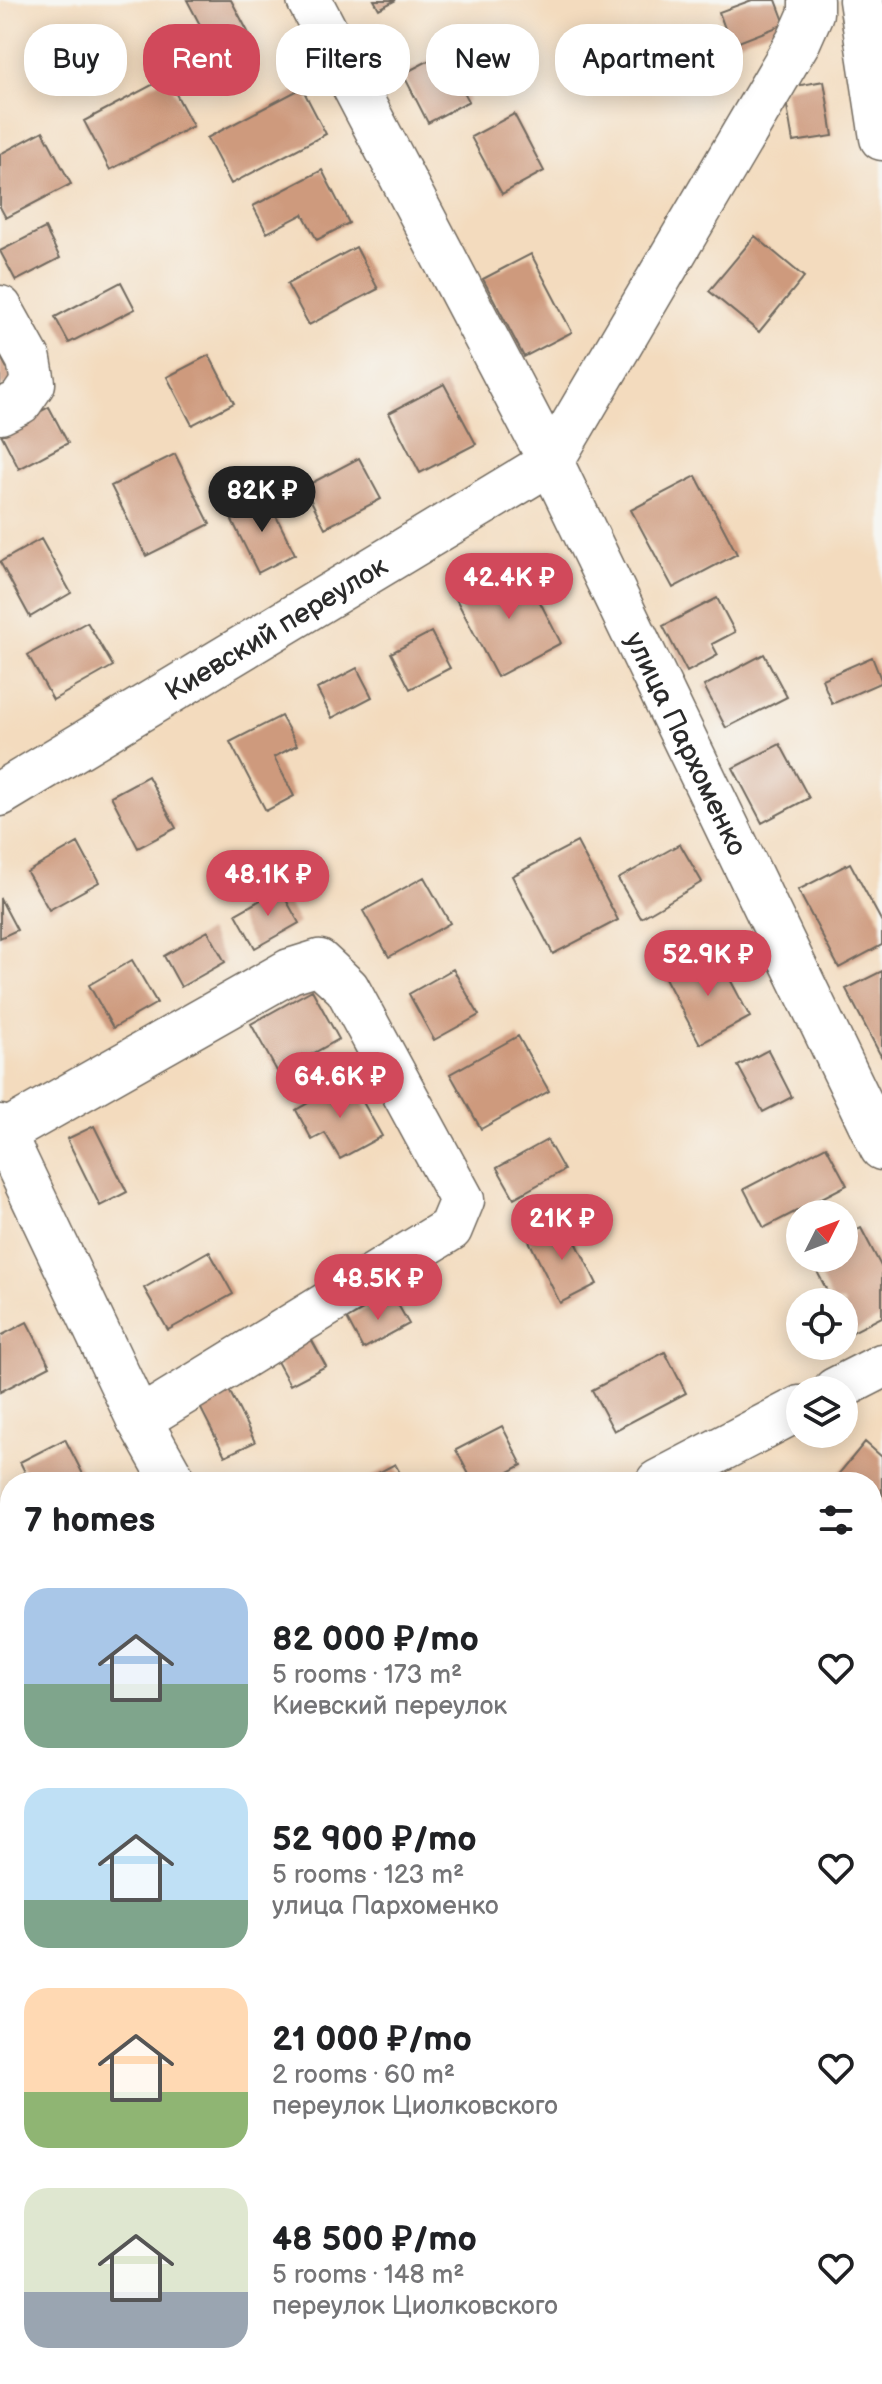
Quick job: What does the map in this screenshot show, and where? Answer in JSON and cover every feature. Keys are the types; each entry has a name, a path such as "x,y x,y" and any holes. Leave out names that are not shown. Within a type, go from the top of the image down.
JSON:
{"street":[{"name":"улица Пархоменко","path":"309,0 551,462 882,1148"},
{"path":"551,462 799,40 811,13 811,0"},
{"path":"861,0 878,85 882,138"},
{"path":"0,308 29,360 33,383 20,402 0,412"},
{"name":"Киевский переулок","path":"0,794 551,462"},
{"path":"139,1420 450,1229 462,1200 347,988 319,962 290,971 2,1130 139,1420 168,1472"},
{"path":"858,1378 882,1366"},
{"path":"677,1472 786,1415"}],"building":[{"path":"187,0 231,0 244,24 200,24"},
{"path":"374,0 396,0 379,9"},
{"path":"752,0 776,0 785,24 743,40 743,24 723,24 719,12"},
{"path":"426,62 426,96 466,96 469,101 428,123 410,88 410,70"},
{"path":"824,81 833,136 793,142 784,88"},
{"path":"143,90 143,96 177,96 193,126 110,170 84,121"},
{"path":"287,96 306,96 326,134 231,184 207,138"},
{"path":"514,114 544,171 502,194 471,137"},
{"path":"43,131 71,184 6,218 0,207 0,154"},
{"path":"322,170 349,223 317,240 303,214 267,233 253,206"},
{"path":"45,228 60,258 16,281 0,251"},
{"path":"755,236 804,277 759,332 709,291"},
{"path":"356,247 378,289 309,325 287,284"},
{"path":"531,254 572,332 524,357 483,279"},
{"path":"121,282 135,309 69,343 55,317"},
{"path":"0,355 13,380 0,387"},
{"path":"209,355 234,403 192,425 167,377"},
{"path":"444,384 476,444 420,473 389,413"},
{"path":"49,407 68,443 19,469 0,432"},
{"path":"175,454 210,524 146,556 111,486"},
{"path":"359,458 381,499 325,528 304,487"},
{"path":"696,476 737,554 673,588 631,510"},
{"path":"266,496 295,554 258,573 229,514"},
{"path":"41,539 71,593 30,617 0,562"},
{"path":"521,565 561,643 497,677 456,599"},
{"path":"717,598 735,632 712,644 718,655 687,672 663,626"},
{"path":"87,622 113,666 53,700 28,655"},
{"path":"431,632 450,668 410,689 391,653"},
{"path":"764,654 787,697 726,728 704,686"},
{"path":"872,657 882,682 832,704 822,679"},
{"path":"357,668 372,697 332,718 317,689"},
{"path":"281,716 297,745 274,757 294,796 266,811 230,742"},
{"path":"780,744 809,798 762,823 733,768"},
{"path":"148,776 176,828 138,848 111,796"},
{"path":"577,842 618,920 553,954 512,876"},
{"path":"78,843 99,882 49,910 27,872"},
{"path":"680,844 702,882 641,918 618,879"},
{"path":"850,863 882,922 882,945 839,968 798,890"},
{"path":"424,877 450,923 389,957 363,911"},
{"path":"280,889 299,923 255,948 236,914"},
{"path":"0,898 17,930 0,938"},
{"path":"208,931 225,962 181,987 164,956"},
{"path":"715,951 750,1017 700,1044 665,978"},
{"path":"132,960 157,1003 113,1028 89,985"},
{"path":"453,969 479,1015 434,1040 409,994"},
{"path":"882,971 882,1058 846,989"},
{"path":"312,990 339,1039 278,1073 251,1024"},
{"path":"518,1036 549,1091 481,1129 450,1074"},
{"path":"768,1050 792,1097 763,1112 738,1066"},
{"path":"350,1079 382,1136 340,1159 325,1133 312,1140 296,1110"},
{"path":"94,1126 127,1192 100,1206 67,1139"},
{"path":"547,1140 564,1170 514,1198 497,1168"},
{"path":"826,1146 847,1185 818,1200 786,1200 786,1217 764,1228 744,1189"},
{"path":"565,1220 597,1284 560,1303 528,1239"},
{"path":"861,1228 882,1268 882,1317 858,1329 858,1288 826,1288 817,1272 858,1272 858,1230"},
{"path":"209,1251 233,1294 168,1330 144,1288"},
{"path":"392,1294 409,1324 363,1349 347,1319"},
{"path":"27,1322 50,1366 0,1392 0,1336"},
{"path":"310,1337 326,1366 290,1385 274,1356"},
{"path":"665,1352 686,1393 614,1431 592,1390"},
{"path":"226,1384 255,1442 225,1456 196,1399"},
{"path":"502,1426 522,1465 509,1472 468,1472 456,1450"},
{"path":"65,1439 82,1472 25,1472 20,1462"},
{"path":"865,1442 882,1457 882,1472 840,1472"},
{"path":"395,1464 399,1472 380,1472"}]}
